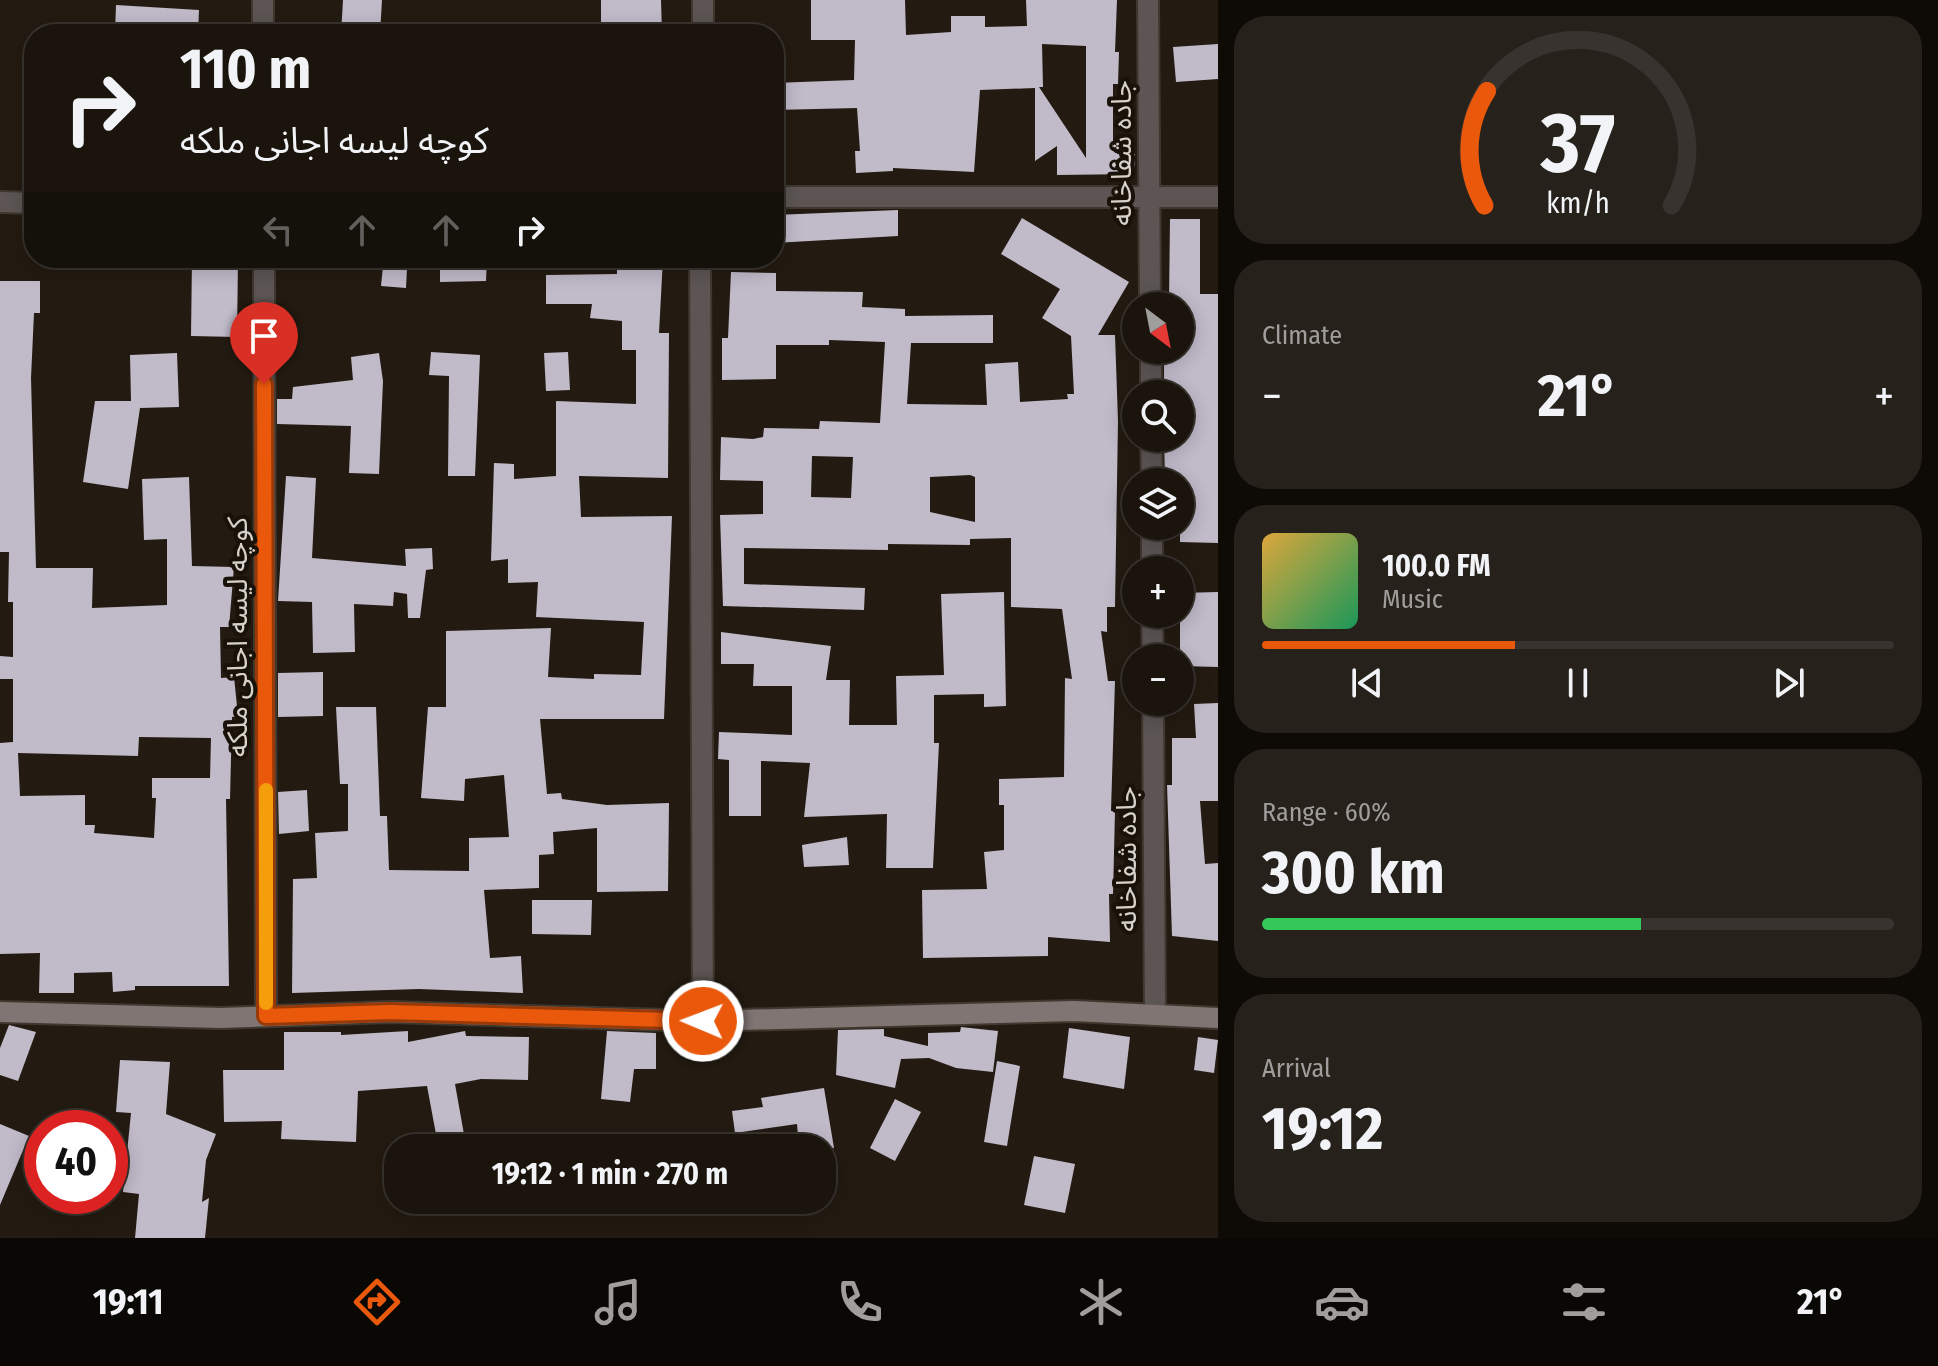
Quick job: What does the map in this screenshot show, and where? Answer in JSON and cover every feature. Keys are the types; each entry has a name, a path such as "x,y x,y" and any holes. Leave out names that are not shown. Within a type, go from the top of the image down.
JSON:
{"street":[{"path":"263,0 263,24"},
{"path":"703,0 703,24"},
{"name":"جاده شفاخانه","path":"1148,0 1150,292"},
{"path":"784,197 1218,197"},
{"path":"0,202 24,203"},
{"name":"کوچه لیسه اجانی ملکه","path":"264,268 266,1016"},
{"path":"700,268 703,1021"},
{"name":"جاده شفاخانه","path":"1153,716 1155,1015"},
{"path":"0,1012 266,1016 390,1012 703,1021 1074,1011 1218,1018"}],"building":[{"path":"343,0 382,0 381,24 342,24"},
{"path":"601,0 661,0 662,24 601,24"},
{"path":"811,0 905,0 906,35 951,32 951,16 985,16 985,27 1027,26 1026,0 1117,0 1115,52 1119,52 1118,84 1113,84 1113,144 1117,144 1117,154 1135,154 1134,174 1057,175 1057,146 1035,161 1035,88 980,90 974,172 893,168 893,171 856,173 855,151 860,151 857,108 784,110 784,83 854,80 855,40 811,40","holes":["1042,44 1086,46 1086,158 1039,87 1043,87"]},
{"path":"116,5 199,10 198,24 115,24"},
{"path":"1218,44 1218,79 1176,82 1173,47"},
{"path":"898,210 898,236 784,242 784,215"},
{"path":"1022,218 1129,282 1098,335 1115,335 1118,421 1115,607 1107,607 1107,632 1101,631 1108,681 1115,681 1111,811 1115,811 1113,894 1109,894 1110,942 1048,937 1048,956 923,958 922,890 987,889 984,852 1004,850 1004,805 999,805 999,779 1064,777 1065,678 1072,679 1062,609 1011,607 1011,538 970,539 970,545 888,544 888,550 744,548 744,584 865,588 864,610 723,606 720,515 763,514 763,481 720,480 721,437 763,437 764,428 819,429 820,421 880,423 885,342 829,340 829,345 776,345 776,379 722,380 722,338 728,338 731,272 776,273 776,291 863,292 862,307 905,309 905,316 993,315 993,343 911,343 907,404 987,405 985,364 1018,362 1020,402 1068,399 1067,394 1074,394 1071,336 1042,318 1060,289 1001,254","holes":["812,456 853,457 851,498 811,497","930,477 975,477 975,522 930,512"]},
{"path":"1170,219 1200,219 1200,294 1218,294 1218,543 1180,542 1194,540 1194,468 1165,468 1164,452 1194,452 1194,380 1164,380 1164,364 1194,364 1194,292 1169,292"},
{"path":"192,268 238,268 237,337 191,336"},
{"path":"383,268 407,268 406,288 381,286"},
{"path":"440,268 487,268 486,281 440,282"},
{"path":"617,268 662,268 659,333 669,333 668,478 579,476 581,517 672,516 664,719 540,719 547,794 561,793 562,799 607,805 669,803 668,891 597,892 597,828 553,832 554,854 539,855 539,888 484,890 490,958 521,956 523,993 419,989 292,993 293,879 317,878 315,833 348,831 348,784 340,784 336,707 376,707 380,816 387,816 389,870 469,871 469,838 509,837 504,775 465,779 464,801 421,798 428,707 446,707 446,631 551,628 548,677 594,679 594,674 641,675 644,622 536,617 538,582 508,583 508,559 491,561 494,463 514,464 514,479 556,476 556,401 636,404 636,350 622,350 622,321 590,318 592,304 546,304 546,275 617,274"},
{"path":"0,281 40,281 40,313 34,313 31,378 36,568 93,568 92,608 167,605 167,539 144,540 142,479 189,477 192,566 234,567 229,627 220,627 221,678 234,677 238,716 232,717 230,799 226,799 229,986 135,986 135,990 113,992 112,972 74,973 74,993 39,993 40,953 0,954 0,743 13,742 13,679 0,679 0,656 13,657 13,602 8,602 9,552 0,552","holes":["139,737 211,738 210,778 152,778 152,798 156,798 154,838 94,833 95,825 85,825 85,795 20,796 18,753 138,756"]},
{"path":"431,352 480,355 475,476 448,476 449,376 429,375"},
{"path":"568,352 570,390 546,391 544,353"},
{"path":"177,353 179,407 140,408 128,489 83,482 95,401 131,401 130,355"},
{"path":"379,353 383,381 379,474 349,473 351,426 277,424 277,399 292,399 293,387 353,380 351,357"},
{"path":"286,476 316,478 312,558 406,566 405,549 432,548 433,569 426,570 420,618 408,618 407,594 394,592 393,606 354,604 355,652 313,653 312,602 278,601"},
{"path":"1004,592 1006,706 984,707 984,694 934,695 934,743 939,743 933,868 886,868 887,814 804,817 810,763 761,761 761,816 729,816 729,760 718,759 719,732 792,735 792,686 753,686 754,664 721,664 721,632 831,646 826,680 850,680 849,725 897,725 896,676 944,675 941,594"},
{"path":"1218,592 1218,667 1194,666 1194,644 1180,644 1180,628 1194,628 1194,593"},
{"path":"323,672 323,716 278,717 278,673"},
{"path":"1218,703 1218,801 1200,801 1205,864 1218,863 1218,941 1172,936 1167,785 1172,785 1172,738 1196,738 1194,704"},
{"path":"307,790 309,831 279,834 278,792"},
{"path":"847,837 849,865 804,867 802,845"},
{"path":"532,900 592,900 591,935 532,934"},
{"path":"9,1025 36,1032 18,1081 0,1075 0,1048"},
{"path":"961,1027 998,1031 993,1072 956,1068 929,1058 901,1059 895,1088 836,1075 838,1030 884,1029 884,1036 928,1046 928,1033 960,1032"},
{"path":"1069,1028 1130,1037 1124,1089 1063,1078"},
{"path":"408,1031 408,1042 465,1031 466,1036 529,1037 528,1080 481,1079 455,1084 464,1134 436,1134 427,1086 358,1091 356,1142 281,1139 282,1121 224,1122 223,1070 284,1070 284,1032 341,1032 341,1035"},
{"path":"607,1031 656,1033 656,1069 634,1069 630,1102 601,1099"},
{"path":"1198,1037 1218,1040 1214,1073 1194,1070"},
{"path":"120,1060 170,1062 166,1114 216,1134 206,1160 202,1202 209,1198 205,1238 135,1238 139,1194 128,1193 131,1113 116,1110"},
{"path":"997,1061 1020,1066 1007,1146 984,1142"},
{"path":"824,1088 832,1134 798,1134 797,1124 735,1133 732,1111 763,1107 761,1098"},
{"path":"895,1099 921,1112 895,1161 870,1148"},
{"path":"0,1124 24,1134 24,1148 0,1205"},
{"path":"1034,1156 1075,1164 1065,1213 1024,1205"}],"slow traffic":[{"path":"266,790 266,1003"}],"route":[{"path":"264,384 266,1016 390,1012 703,1021"}]}
